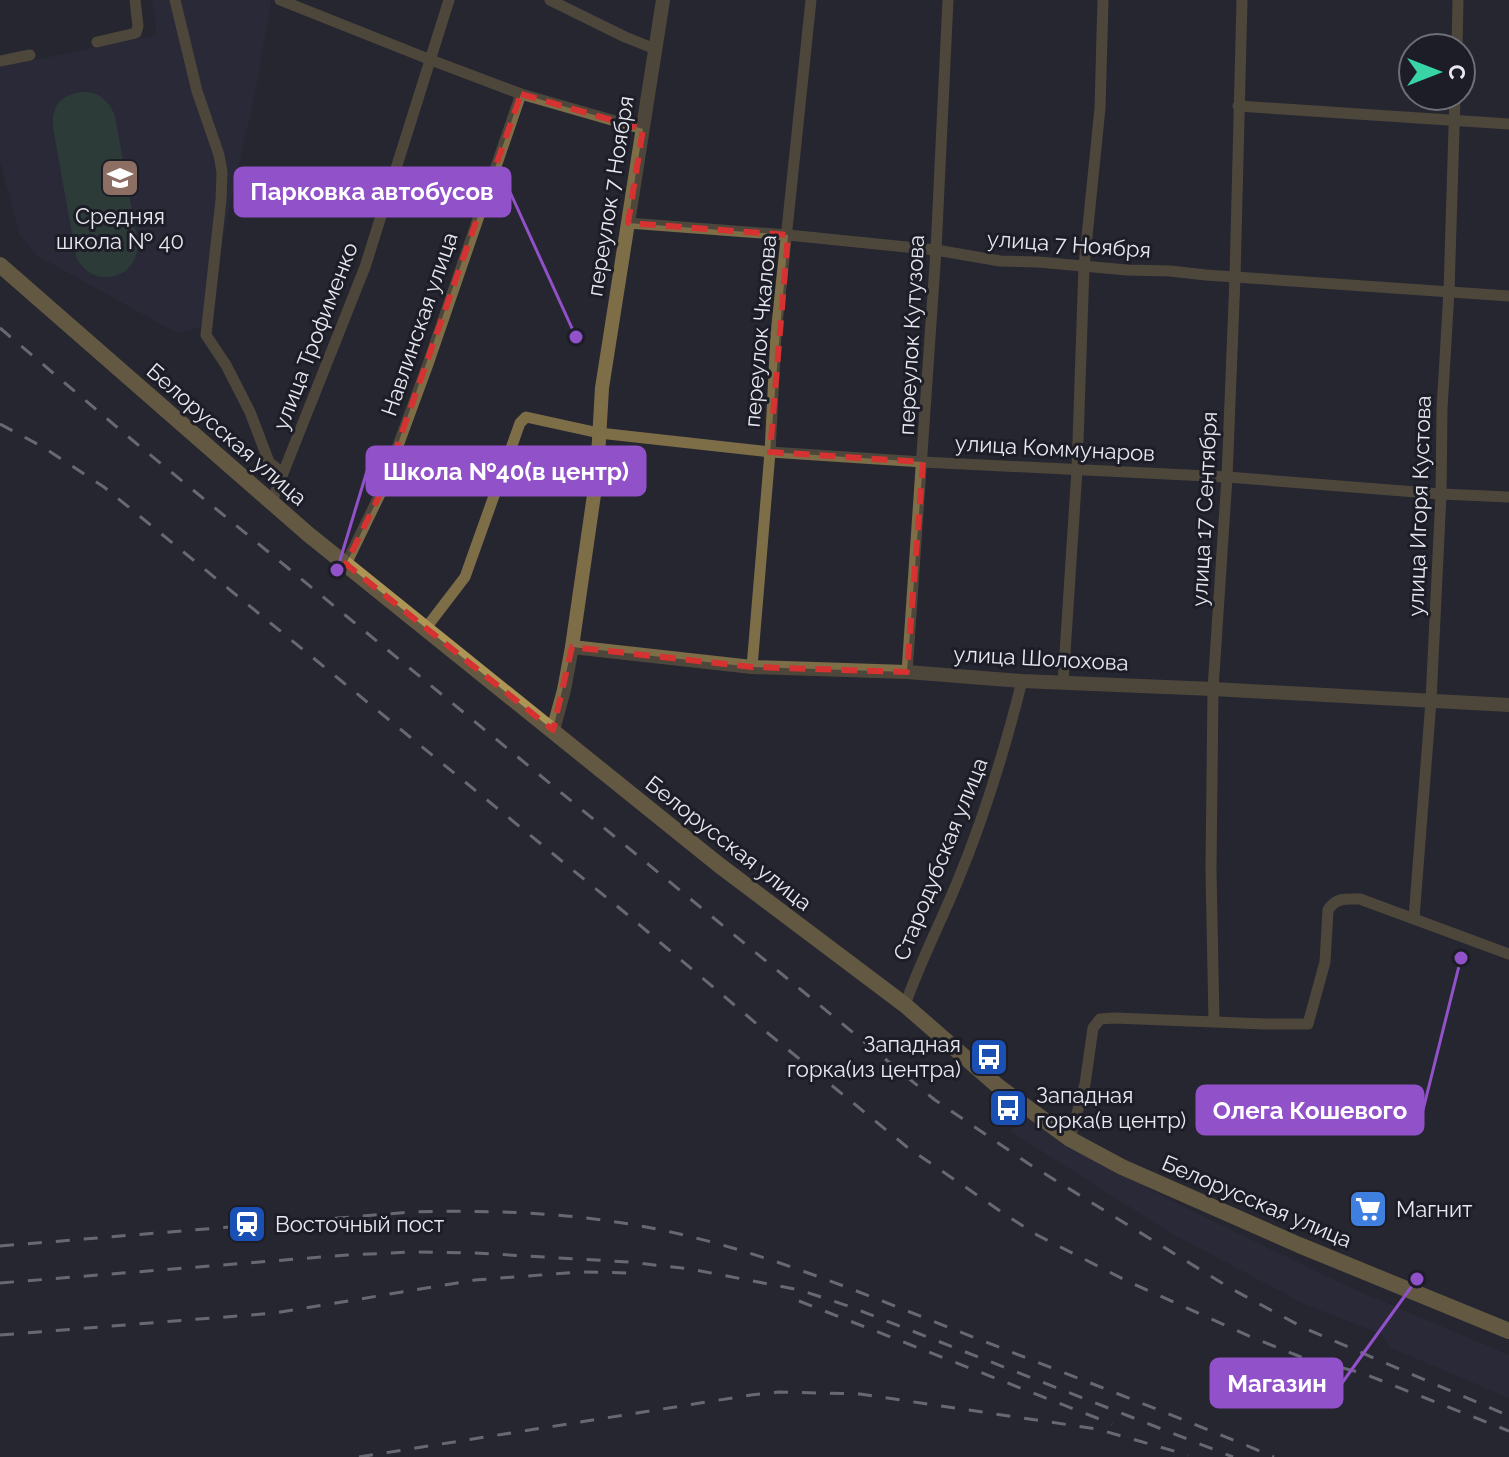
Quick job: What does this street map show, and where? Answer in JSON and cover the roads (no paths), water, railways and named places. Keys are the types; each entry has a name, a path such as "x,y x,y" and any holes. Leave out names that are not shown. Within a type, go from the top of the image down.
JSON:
{"main road":[{"name":"Белорусская улица","path":"0,265 308,534 719,865 905,1005 999,1087 1070,1139 1122,1167 1299,1245 1509,1331"}],"street":[{"path":"97,42 136,33 135,0"},
{"path":"175,0 197,91 222,172 206,335 226,365 250,412 269,462 282,473"},
{"path":"280,0 521,94 643,129"},
{"name":"улица Трофименко","path":"272,501 365,267 449,0"},
{"path":"550,0 655,49"},
{"name":"переулок 7 Ноября","path":"553,730 572,647 597,474 602,388 663,0"},
{"name":"переулок Чкалова","path":"752,667 770,452 776,334 811,0"},
{"name":"переулок Кутузова","path":"907,672 936,250 948,0"},
{"path":"1063,683 1077,470 1084,266 1100,108 1103,0"},
{"name":"улица 17 Сентября","path":"1214,1021 1211,870 1213,689 1227,477 1242,0"},
{"path":"1457,32 1458,0"},
{"path":"0,61 30,55"},
{"name":"Навлинская улица","path":"346,564 381,492 521,94"},
{"path":"1238,106 1509,124"},
{"name":"улица Игоря Кустова","path":"1414,918 1431,701 1454,112"},
{"name":"улица 7 Ноября","path":"628,223 936,250 1000,261 1509,296"},
{"name":"улица Коммунаров","path":"426,628 465,577 523,419 530,417 599,433 770,452 1227,477 1509,497"},
{"name":"улица Шолохова","path":"572,647 752,667 907,672 1022,681 1509,705"},
{"name":"Стародубская улица","path":"905,1005 988,804 1022,681"},
{"path":"1070,1139 1085,1084 1093,1028 1100,1019 1308,1024 1325,962 1328,910 1339,900 1360,899 1509,954"}],"railway":[{"path":"0,328 935,1100 1029,1164 1230,1288 1304,1328 1509,1416"},
{"path":"0,424 43,447 104,487 907,1147 1006,1215 1037,1235 1127,1281 1251,1337 1301,1357 1362,1373 1509,1431"},
{"path":"0,1246 411,1212 520,1213 629,1224 766,1258 1274,1457"},
{"path":"0,1283 413,1252 629,1262 690,1269 800,1290 851,1307 1233,1457"},
{"path":"0,1335 275,1313 475,1280 580,1272 632,1273"},
{"path":"799,1301 1112,1424"},
{"path":"359,1457 779,1392 860,1394 1097,1429 1188,1455"}],"place":[{"name":"Средняя школа № 40","path":"120,178"},
{"name":"Парковка автобусов","path":"576,337"},
{"name":"Школа №40(в центр)","path":"337,570"},
{"name":"Олега Кошевого","path":"1461,958"},
{"name":"Западная горка(из центра)","path":"989,1057"},
{"name":"Западная горка(в центр)","path":"1008,1108"},
{"name":"Магнит","path":"1368,1209"},
{"name":"Восточный пост","path":"247,1224"},
{"name":"Магазин","path":"1417,1279"}]}
